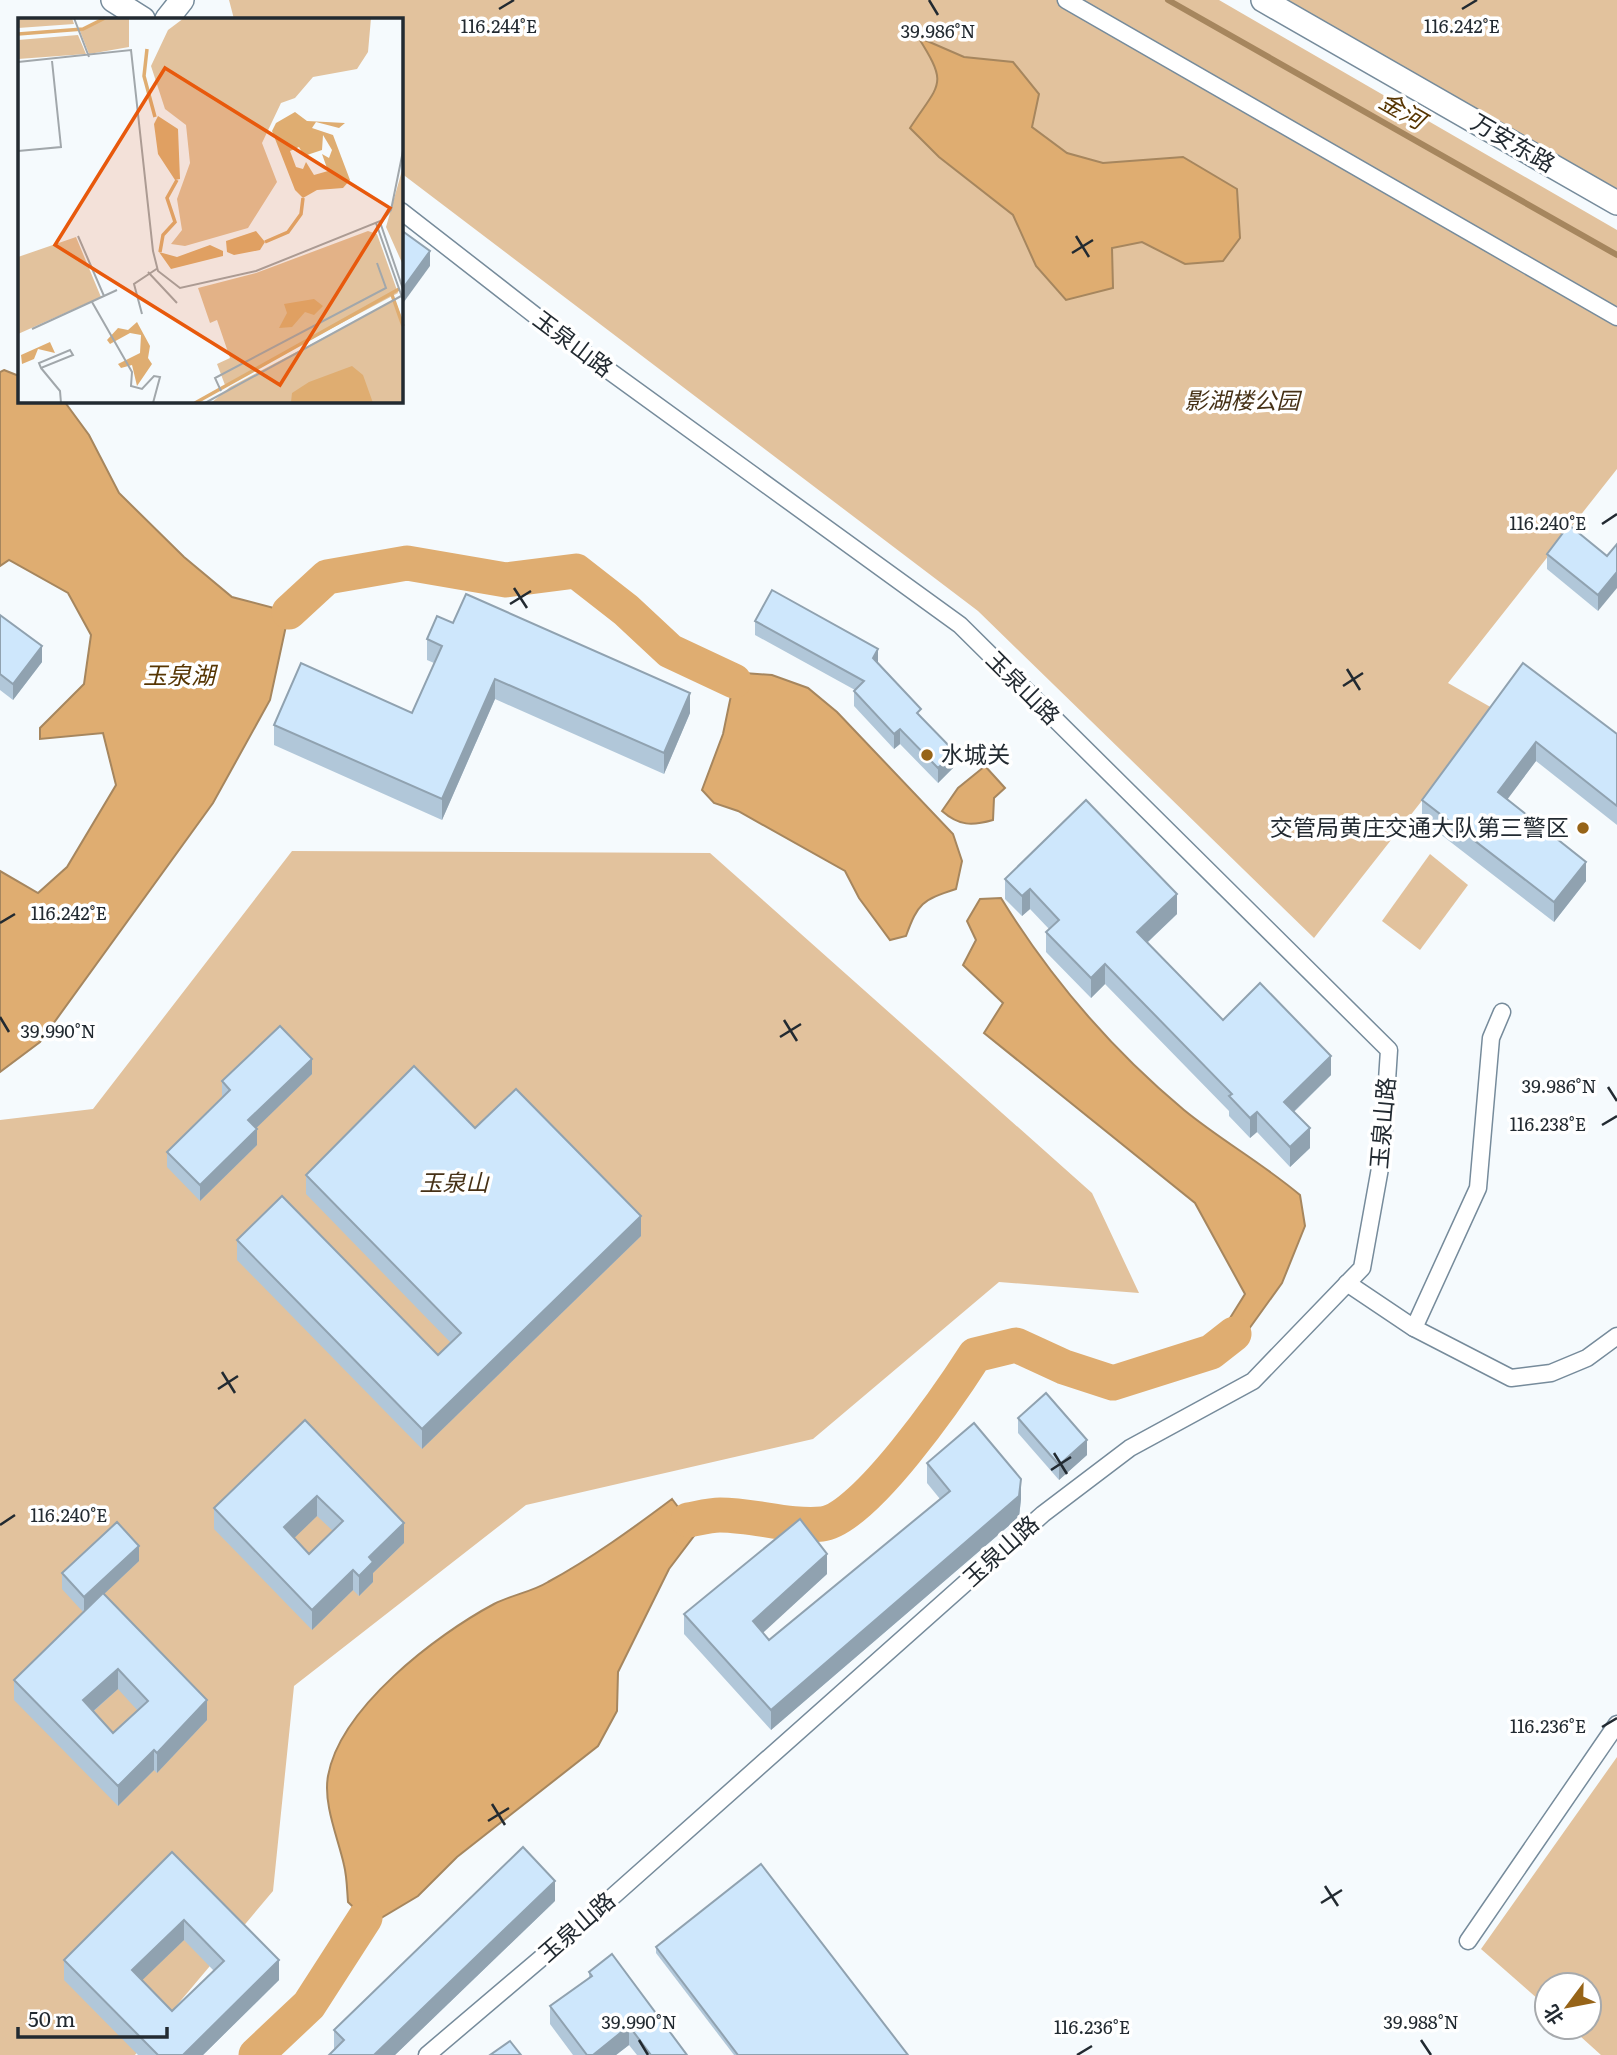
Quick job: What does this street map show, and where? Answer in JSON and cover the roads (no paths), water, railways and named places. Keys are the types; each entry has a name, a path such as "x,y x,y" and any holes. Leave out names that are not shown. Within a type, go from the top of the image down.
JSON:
{"street":[{"path":"168,18 182,0"},
{"path":"1066,0 1617,317"},
{"name":"万安东路","path":"1263,0 1617,203"},
{"name":"玉泉山路","path":"402,212 568,341 960,625 1389,1050 1382,1157 1362,1268 1253,1381 1130,1448 1043,1514 592,1915 427,2055"},
{"path":"1414,1328 1478,1188 1491,1038 1502,1012"},
{"path":"1347,1283 1414,1328 1511,1378 1551,1373 1587,1357 1617,1336"},
{"path":"1468,1941 1617,1724"}],"water":[{"path":"918,37 964,57 1013,62 1039,94 1032,127 1067,153 1103,163 1183,157 1237,189 1240,238 1223,261 1185,264 1142,242 1112,248 1113,288 1066,300 1036,266 1013,215 939,157 910,128 937,84 934,65"},
{"name":"玉泉湖","path":"4,370 18,376 18,402 65,402 89,435 119,493 184,557 232,597 289,612 270,700 213,803 40,1042 0,1072 0,871 38,893 67,867 116,785 103,733 40,739 40,728 84,684 91,635 68,593 9,560 0,566 0,372"},
{"path":"744,673 772,675 808,688 837,712 953,834 962,861 956,889 923,904 914,916 906,936 890,940 859,898 845,871 738,811 714,803 702,790 723,734 734,681"},
{"path":"985,766 1005,788 994,798 993,820 966,823 954,820 942,811 958,788"},
{"path":"1001,898 1062,985 1132,1063 1184,1110 1300,1195 1305,1226 1282,1283 1241,1340 1225,1326 1245,1294 1195,1203 984,1033 1003,1003 963,965 976,940 967,921 980,899"},
{"path":"672,1499 697,1532 669,1569 618,1672 617,1711 598,1746 457,1857 418,1896 371,1924 348,1902 345,1870 328,1798 328,1776 336,1750 351,1725 394,1676 445,1634 494,1604 564,1573 612,1543"}],"waterway":[{"name":"金河","path":"1168,0 1617,255"},
{"path":"289,612 327,577 407,563 506,580 576,571 626,610 670,651 734,681"},
{"path":"688,1520 720,1515 822,1524 840,1517 860,1501 906,1452 975,1355 1016,1345 1064,1367 1113,1383 1211,1352 1234,1334"},
{"path":"256,2055 309,2005 365,1918"}],"place":[{"name":"水城关","path":"927,755"},
{"name":"交管局黄庄交通大队第三警区","path":"1583,828"}],"park label":[{"name":"影湖楼公园","path":"1242,401"},
{"name":"玉泉山","path":"454,1183"}]}
